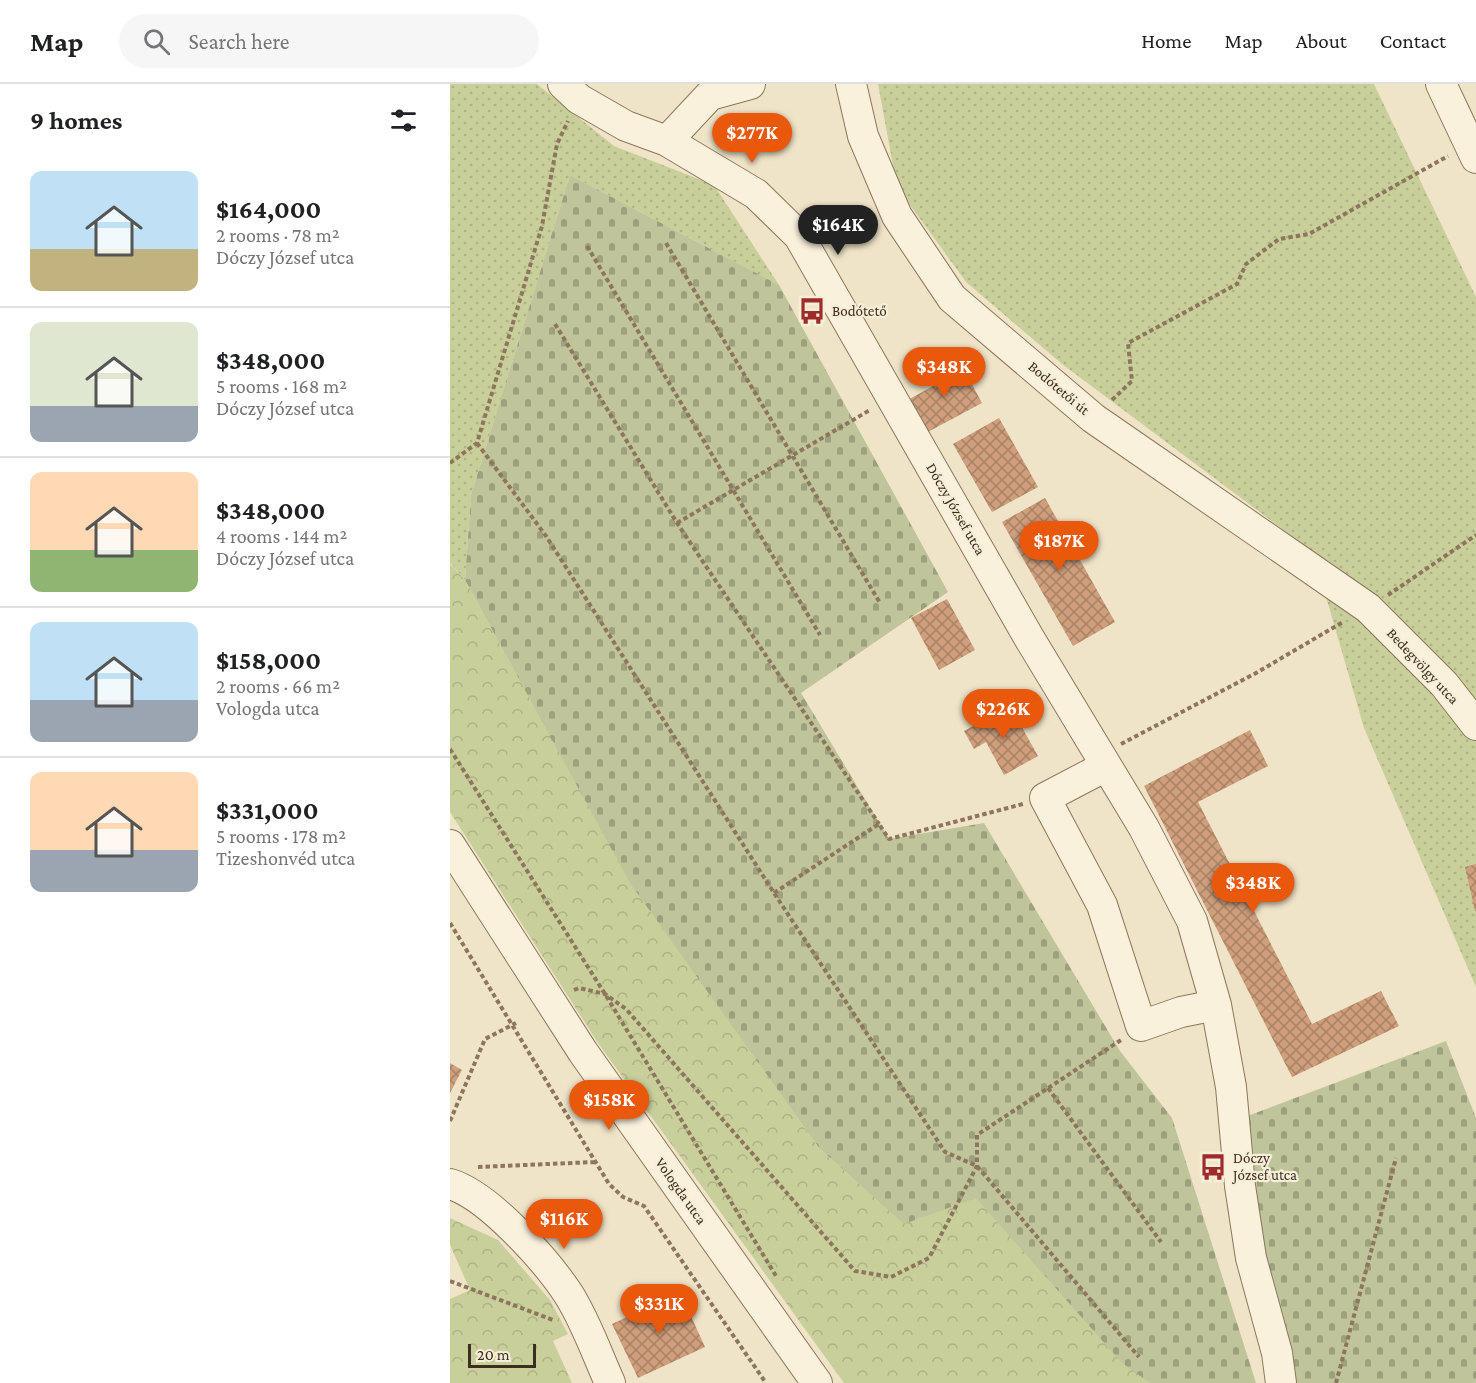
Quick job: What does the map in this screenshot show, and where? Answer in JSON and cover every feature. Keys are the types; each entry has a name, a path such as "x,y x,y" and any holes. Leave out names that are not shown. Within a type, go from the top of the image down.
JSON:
{"street":[{"path":"667,141 708,90 750,84"},
{"name":"Bodótetői út","path":"851,84 864,136 897,216 952,298 1094,417 1368,608"},
{"path":"1441,84 1473,151"},
{"name":"Dóczy József utca","path":"571,92 626,126 667,141 756,194 799,236 1102,761 1144,828 1192,921 1216,1005 1231,1087 1240,1186 1251,1258 1277,1353 1281,1383"},
{"name":"Bedegvölgy utca","path":"1368,608 1444,684 1476,726"},
{"path":"1102,761 1045,798 1102,905 1141,1026 1181,1012 1216,1005"},
{"name":"Vologda utca","path":"450,845 582,1052 817,1383"},
{"path":"461,1175 466,1188 536,1253 570,1296 610,1383"}],"path":[{"path":"450,463 477,443 542,226 557,144 571,92"},
{"path":"1094,417 1132,381 1128,343 1237,284 1246,264 1279,239 1309,234 1473,151"},
{"path":"666,243 880,603"},
{"path":"587,246 820,635"},
{"path":"555,324 677,523 889,839 1045,798"},
{"path":"677,523 891,397"},
{"path":"477,443 546,536 774,893 945,1152 977,1166 1139,1357"},
{"path":"1401,586 1476,535"},
{"path":"1102,761 1368,608"},
{"path":"450,749 605,994 778,1279"},
{"path":"774,893 879,824"},
{"path":"450,923 609,1184 623,1197 644,1206 766,1383"},
{"path":"565,995 579,988 605,994 626,1009 855,1271 891,1277 929,1258 977,1166 977,1135 1141,1026"},
{"path":"450,1121 485,1039 516,1023"},
{"path":"1048,1088 1161,1242"},
{"path":"1336,1383 1396,1158"},
{"path":"461,1175 595,1162"},
{"path":"450,1281 465,1289 533,1311 589,1336"}],"green space":[{"path":"450,84 537,84 614,146 714,185 779,285 570,175 471,495 465,580 450,563"},
{"path":"878,84 1374,84 1476,297 1476,987 1364,728 1313,552 1062,364 966,282 897,187"},
{"path":"570,175 779,285 948,592 801,693 889,839 984,823 1120,1051 1172,1118 1256,1383 1150,1383 904,1225 819,1148 628,882 465,580 471,495"},
{"path":"450,564 465,580 630,883 819,1148 904,1224 976,1198 1122,1363 1150,1383 844,1383 598,1043 450,812"},
{"path":"1446,1041 1476,1118 1476,1383 1288,1383 1260,1256 1245,1117"},
{"path":"450,1218 498,1240 550,1300 568,1334 553,1341 572,1383 450,1383 450,1299 470,1290 450,1245"}],"building":[{"path":"959,360 982,403 924,434 906,401 933,386 928,377"},
{"path":"999,418 1038,487 992,512 953,444"},
{"path":"1045,498 1115,622 1073,646 1002,522"},
{"path":"947,599 975,650 939,670 911,618"},
{"path":"1010,706 1038,756 1004,775 986,742 974,749 964,731"},
{"path":"1250,730 1268,766 1198,802 1312,1024 1381,991 1399,1026 1292,1077 1144,786"},
{"path":"1476,864 1476,911 1475,911 1465,867"},
{"path":"450,1063 462,1070 450,1093"},
{"path":"680,1292 705,1347 638,1378 612,1324"}],"place":[{"name":"Bodótető","path":"812,311"},
{"name":"Dóczy József utca","path":"1213,1167"}]}
